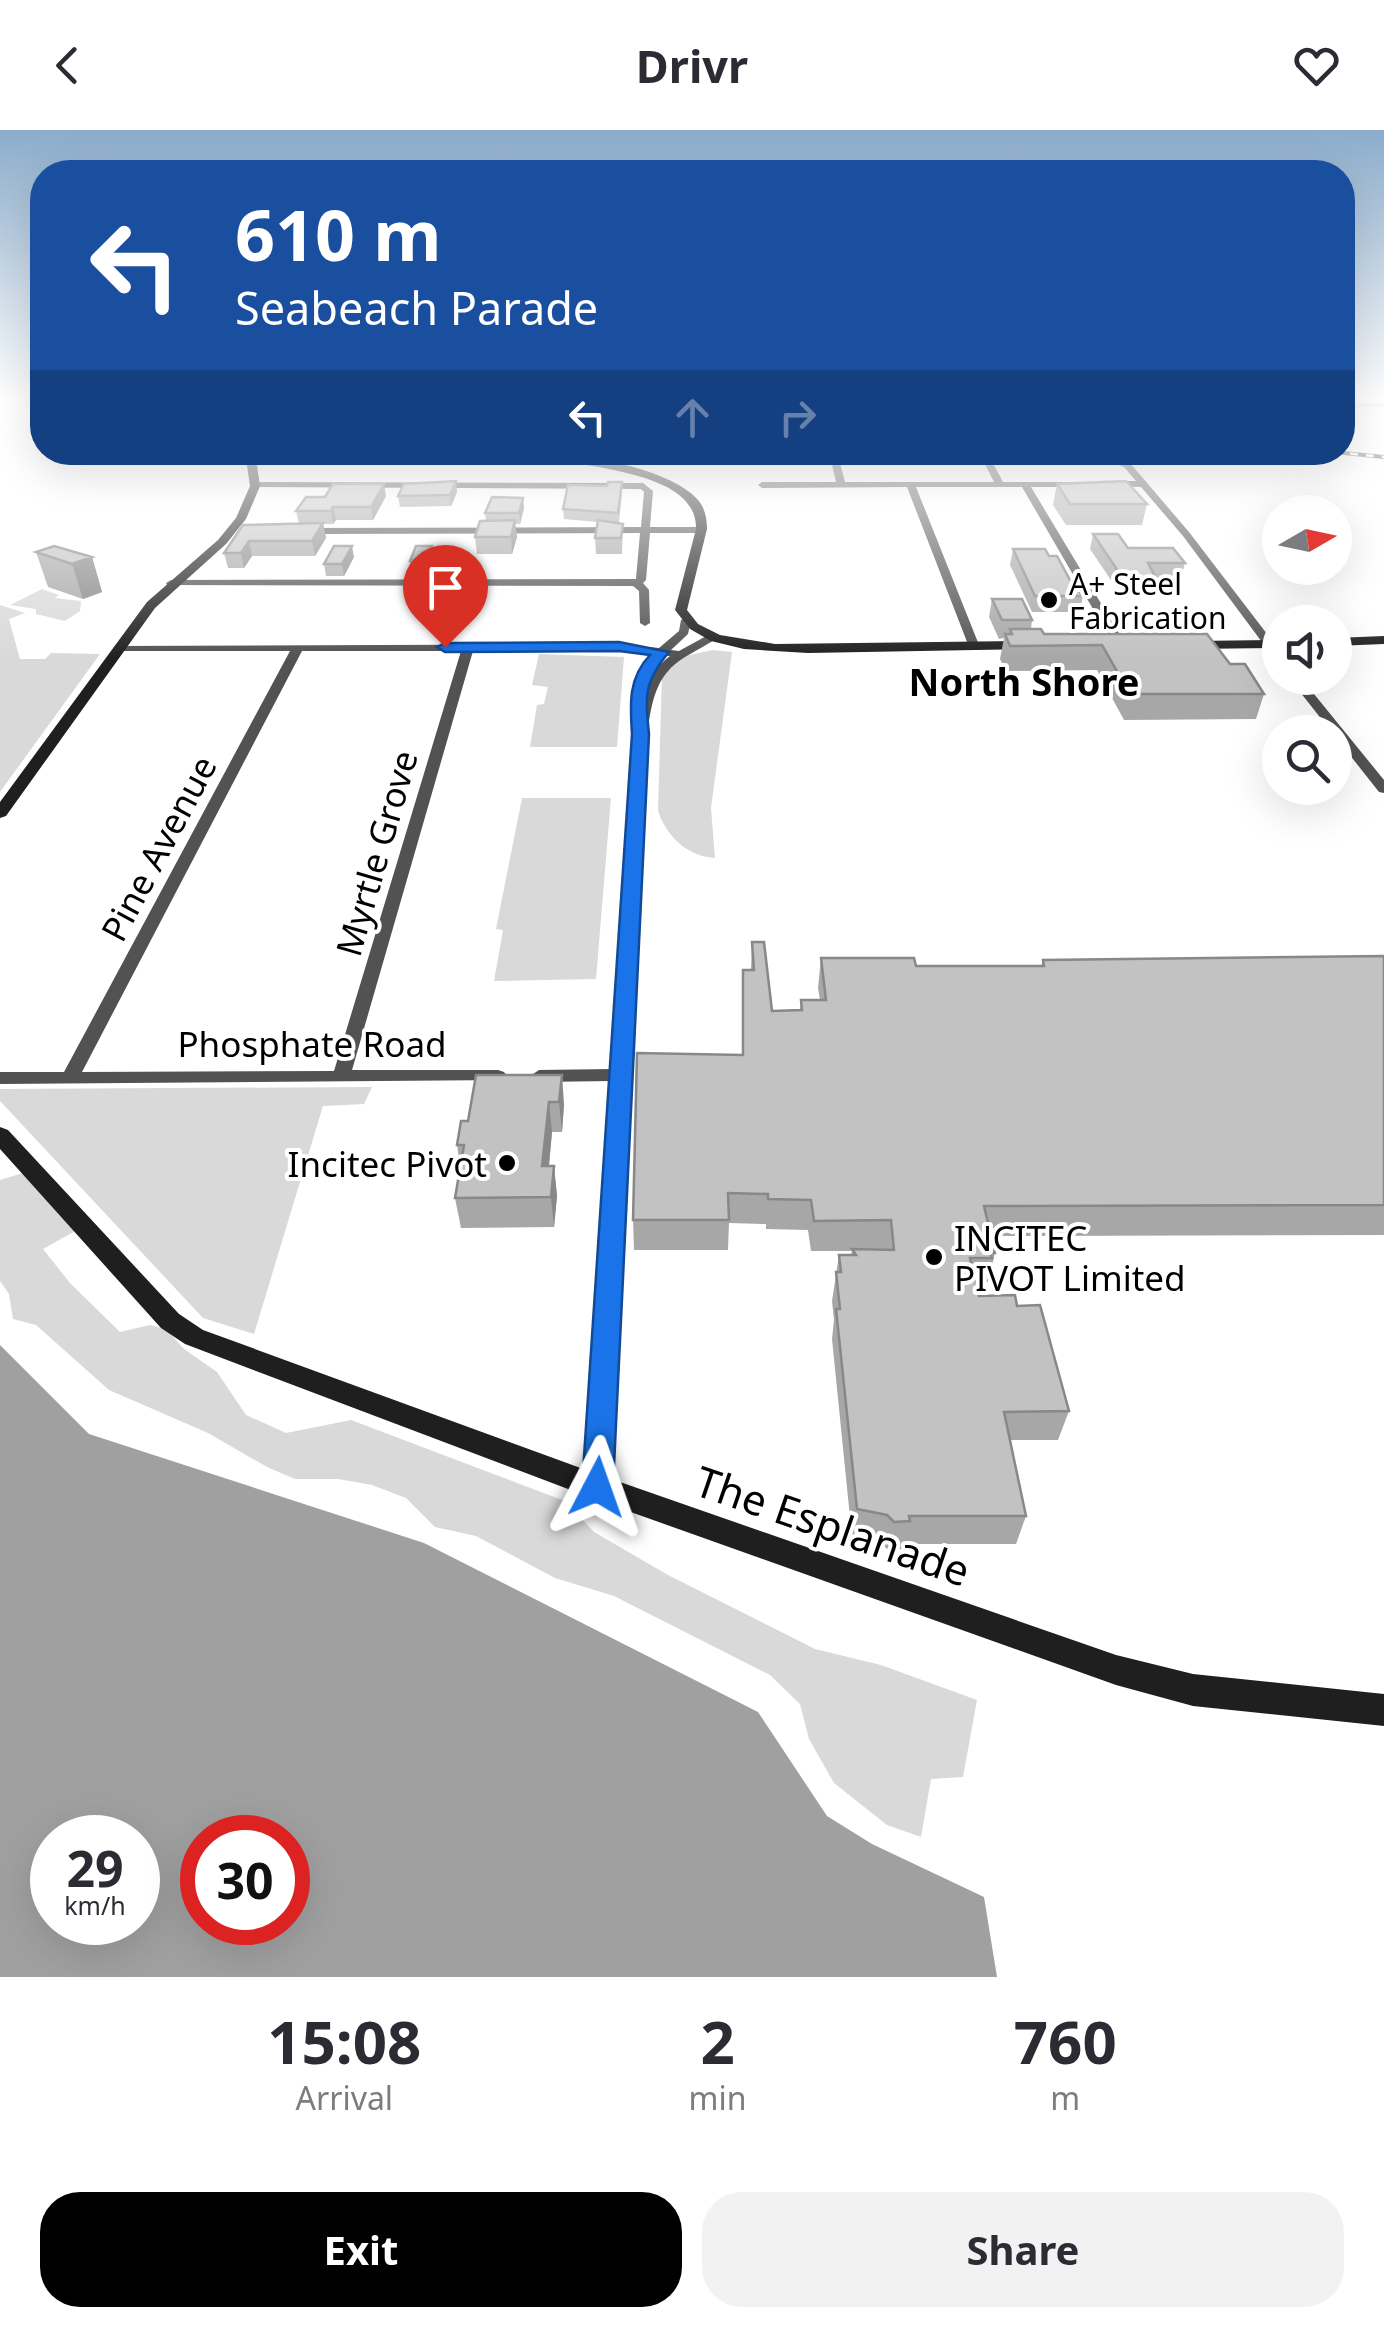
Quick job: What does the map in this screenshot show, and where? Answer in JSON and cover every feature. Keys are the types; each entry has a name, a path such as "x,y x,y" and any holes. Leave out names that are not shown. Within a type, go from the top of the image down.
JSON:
{"street":[{"path":"0,813 118,648 171,584 237,531 254,488"},
{"path":"636,583 640,580 646,488"},
{"path":"597,1487 623,1075 640,680 684,632 682,599 700,530 701,515 696,504 675,488"},
{"path":"912,488 974,645"},
{"path":"1027,488 1120,645"},
{"path":"1146,488 1262,629"},
{"path":"282,531 700,530"},
{"path":"171,584 636,583 644,590 645,623"},
{"path":"682,599 693,616 714,634"},
{"path":"686,620 714,634 766,647"},
{"path":"662,652 714,634 764,642 876,646"},
{"path":"640,734 650,682 683,651 714,634"},
{"path":"1352,641 1384,640"},
{"path":"118,648 619,647 662,652 711,644 1047,645"},
{"path":"1174,645 1262,644"},
{"path":"1102,645 1138,645"},
{"name":"Myrtle Grove","path":"341,1076 468,647"},
{"name":"Pine Avenue","path":"71,1076 298,648"},
{"path":"1309,695 1384,789"},
{"name":"Phosphate Road","path":"0,1078 623,1075"},
{"name":"The Esplanade","path":"0,1135 170,1321 194,1337 597,1487 1116,1670 1193,1690 1384,1710"}],"shaded area":[{"path":"42,589 59,595 55,598 81,601 80,611 65,621 36,614 36,609 10,605"},
{"path":"0,605 25,613 9,619 20,659 45,659 51,653 100,654 0,792"},
{"path":"713,650 732,652 711,808 715,858 679,844 658,811 662,674 680,657"},
{"path":"539,654 624,657 617,747 530,747 537,705 544,704 548,687 532,685"},
{"path":"522,798 611,798 596,979 494,981 503,930 496,929"},
{"path":"372,1087 364,1104 323,1106 254,1334 203,1318 0,1101 0,1089"},
{"path":"23,1173 77,1230 43,1249 70,1283 120,1332 150,1325 166,1329 184,1349 217,1372 246,1415 286,1433 351,1420 565,1501 594,1532 668,1575 815,1649 881,1665 977,1700 963,1777 931,1779 921,1837 887,1825 834,1783 809,1739 800,1704 770,1675 614,1596 555,1578 476,1536 435,1527 406,1498 372,1485 338,1479 295,1479 208,1433 109,1390 36,1325 13,1319 9,1294 0,1281 0,1180"},
{"path":"0,1345 89,1434 424,1543 758,1712 827,1816 872,1844 984,1897 997,1977 0,1977"}],"building":[{"path":"330,488 382,488 371,507 296,511 306,497 325,497"},
{"path":"402,488 453,488 450,495 398,496"},
{"path":"567,488 621,488 618,513 563,509"},
{"path":"1060,488 1133,488 1147,504 1070,504"},
{"path":"492,497 523,498 519,513 485,513"},
{"path":"515,520 511,537 475,537 480,521"},
{"path":"598,520 623,524 621,538 595,538"},
{"path":"323,523 312,541 249,541 241,553 224,553 243,525"},
{"path":"1093,534 1118,534 1128,548 1173,548 1185,563 1148,563 1157,580 1124,580"},
{"path":"54,546 92,557 72,564 36,552"},
{"path":"334,546 352,546 342,564 324,564"},
{"path":"416,546 432,546 428,558 410,561"},
{"path":"1013,549 1045,549 1049,556 1057,556 1083,596 1035,596"},
{"path":"992,599 1022,599 1032,620 1002,620"},
{"path":"1010,629 1041,629 1044,634 1207,634 1230,664 1245,664 1262,694 1130,694 1102,645 1010,646 1005,634 1012,634"},
{"name":"INCITEC PIVOT Limited","path":"752,942 764,942 772,1011 802,1010 801,1000 826,1000 821,958 914,958 916,966 1044,966 1043,960 1384,956 1384,1205 984,1206 995,1253 990,1253 992,1258 970,1258 979,1296 1015,1295 1017,1306 1040,1305 1069,1411 1004,1412 1026,1516 909,1516 910,1521 894,1522 887,1515 857,1509 836,1309 840,1309 836,1272 841,1272 839,1255 856,1255 852,1249 894,1250 891,1220 814,1221 811,1200 728,1193 729,1220 633,1220 637,1053 743,1055 743,970 754,970"},
{"path":"476,1075 562,1075 559,1102 549,1102 542,1166 554,1166 551,1197 455,1198 464,1145 457,1145 461,1121 468,1121"}],"place":[{"name":"A+ Steel Fabrication","path":"1049,600"},
{"name":"Incitec Pivot","path":"507,1163"},
{"name":"INCITEC PIVOT Limited","path":"934,1257"}],"district":[{"name":"North Shore","path":"1024,681"}],"route":[{"path":"445,647 619,647 662,652 645,669 638,698 640,734 621,1110 597,1487"}]}
